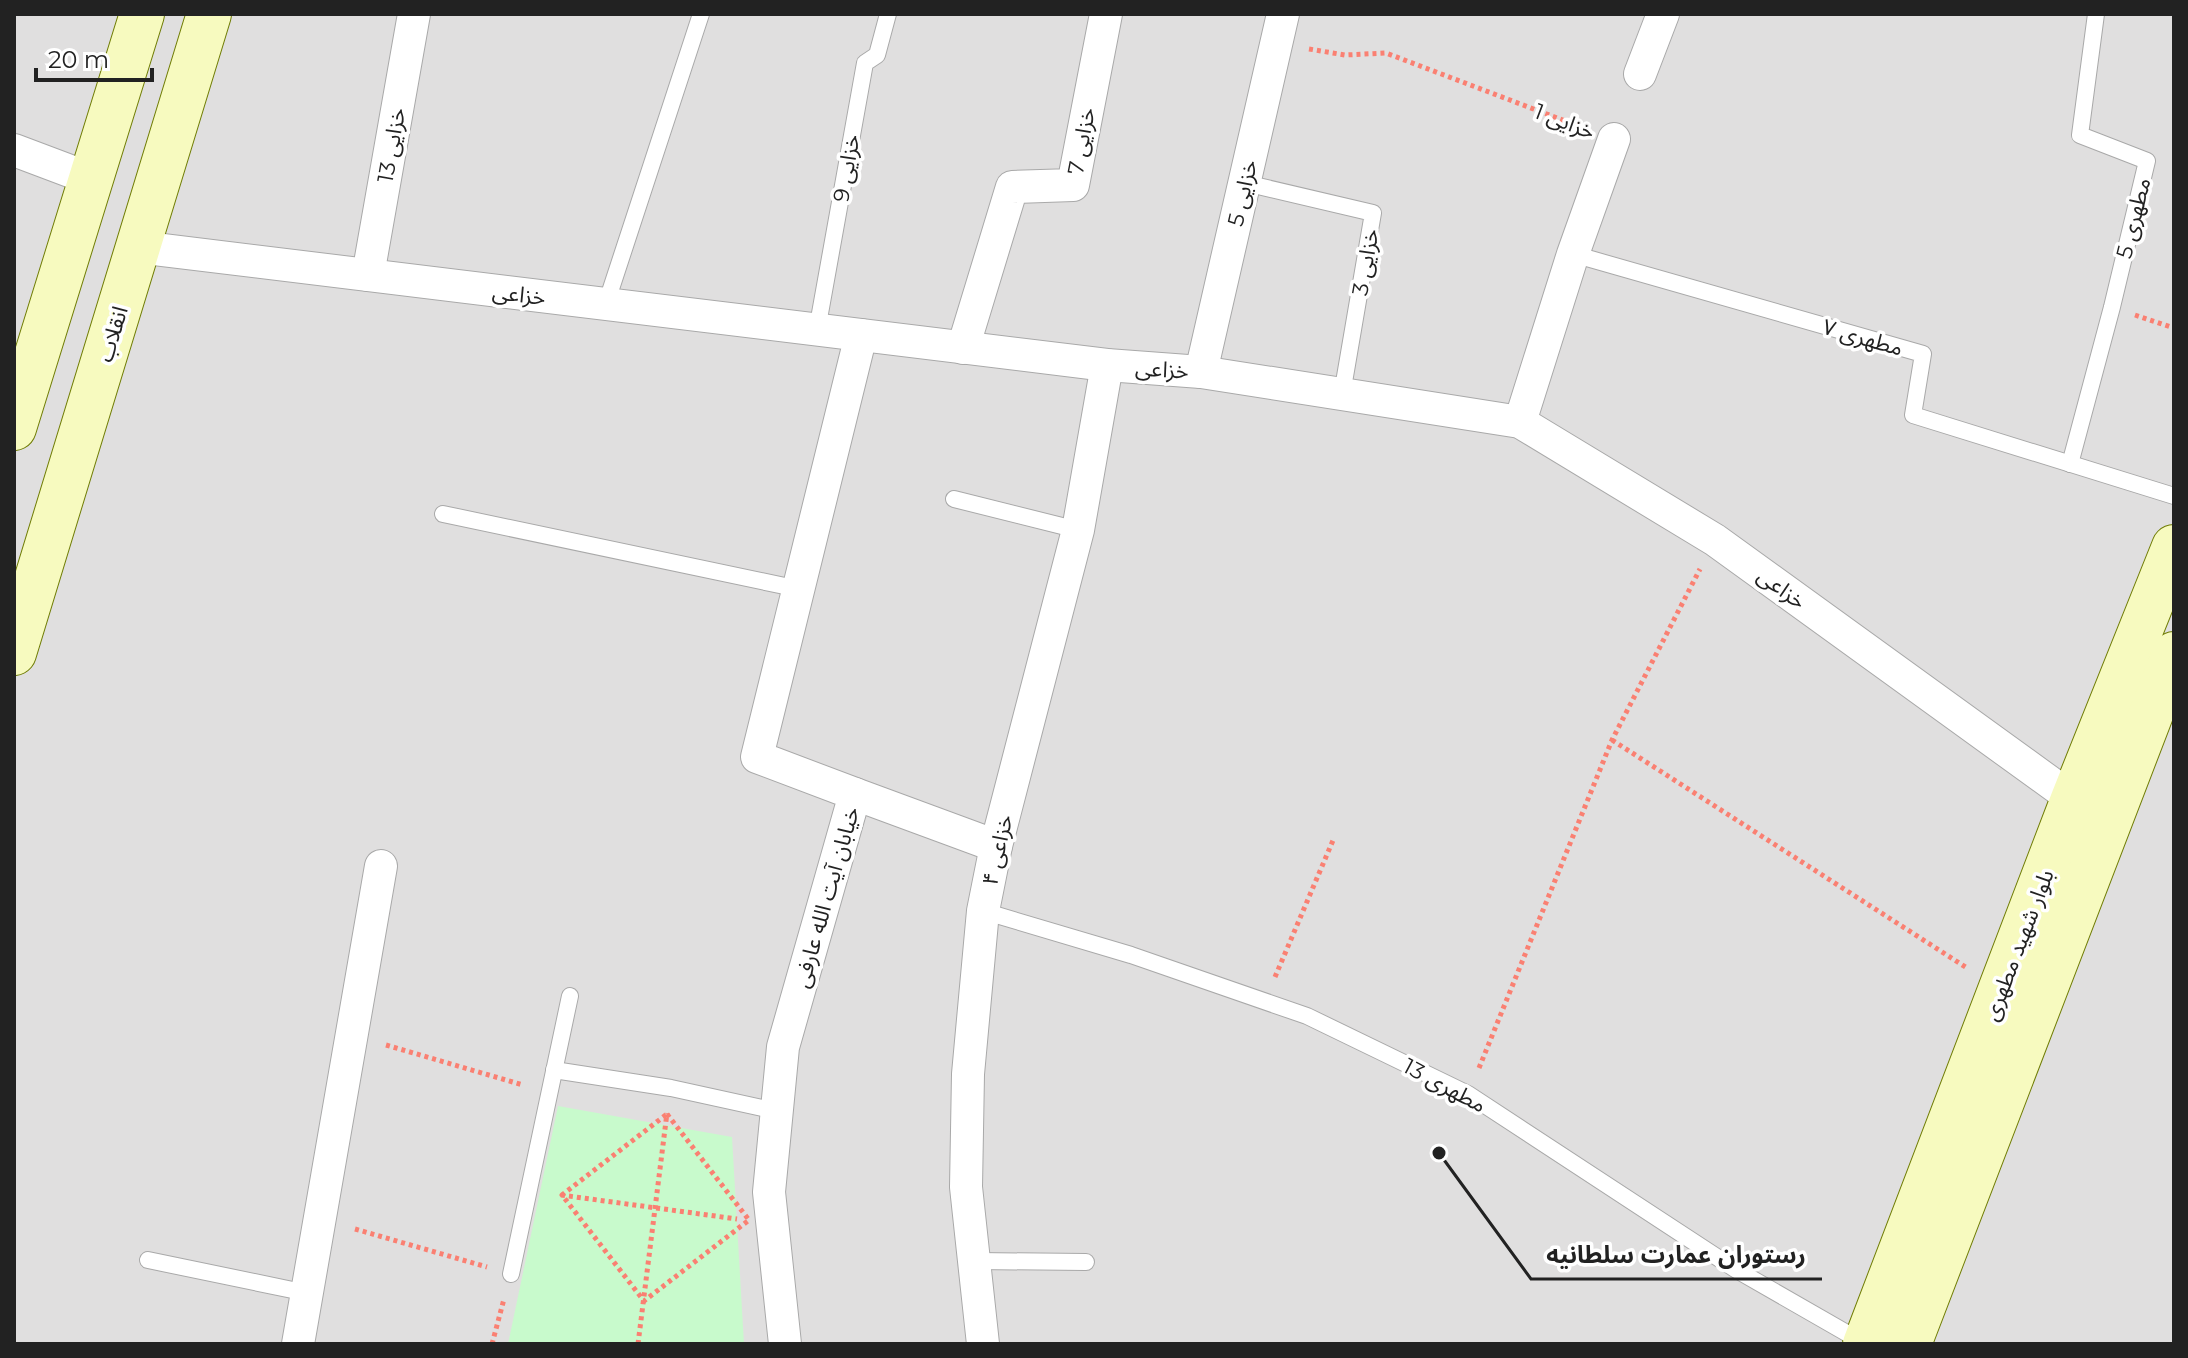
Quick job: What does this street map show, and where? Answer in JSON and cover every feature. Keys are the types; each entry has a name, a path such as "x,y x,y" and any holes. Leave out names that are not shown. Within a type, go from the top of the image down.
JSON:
{"main road":[{"path":"14,428 26,348 91,179 142,14"},
{"name":"انقلاب","path":"14,653 209,14"},
{"name":"بلوار شهید مطهری","path":"1865,1344 2073,799 2174,547"},
{"name":"بلوار شهید مطهری","path":"1909,1344 2154,729 2174,654"}],"street":[{"name":"خزایی 13","path":"368,275 414,14"},
{"name":"خزایی 7","path":"963,348 1012,187 1073,185 1106,14"},
{"path":"1640,74 1663,14"},
{"name":"خزایی 5","path":"1201,372 1280,29"},
{"name":"خزایی 1","path":"1520,422 1573,254 1614,139"},
{"path":"14,150 91,179"},
{"name":"خزاعی","path":"138,247 1107,365 1201,372 1520,422 1715,540 2073,799"},
{"name":"خیابان آیت الله عارفی","path":"785,1344 760,1222 769,1192 783,1047 855,794 757,757 861,335"},
{"name":"خزاعی ۴","path":"983,1344 966,1187 968,1074 983,911 996,846 1078,530 1107,365"},
{"path":"855,794 996,846"},
{"path":"298,1344 381,866"}],"lane":[{"path":"606,304 701,14"},
{"name":"خزایی 9","path":"817,330 865,63 877,55 888,14"},
{"name":"مطهری 5","path":"2070,464 2147,161 2080,135 2096,14"},
{"name":"خزایی 3","path":"1245,183 1373,213 1342,394"},
{"name":"مطهری ۷","path":"1573,254 1923,354 1913,415 2174,496"},
{"path":"954,499 1078,530"},
{"path":"443,514 799,589"},
{"name":"مطهری 13","path":"983,911 1131,955 1307,1016 1468,1094 1735,1269 1865,1344"},
{"path":"511,1274 570,996"},
{"path":"554,1070 671,1088 776,1111"},
{"path":"148,1260 307,1293"},
{"path":"976,1261 1086,1262"}],"path":[{"name":"خزایی 1","path":"1280,29 1345,55 1386,53 1614,139"},
{"path":"2112,307 2174,328"},
{"path":"1468,1094 1612,740 1715,540"},
{"path":"1612,740 2001,990"},
{"path":"1265,1002 1334,838"},
{"path":"351,1034 549,1093"},
{"path":"638,1344 671,1088"},
{"path":"562,1195 667,1114"},
{"path":"667,1114 760,1222"},
{"path":"528,1192 760,1222"},
{"path":"562,1195 644,1301"},
{"path":"320,1219 511,1274 492,1344"},
{"path":"644,1301 760,1222"}],"shaded area":[{"path":"14,14 2174,14 2174,1344 14,1344"}],"green space":[{"path":"558,1106 732,1137 744,1344 508,1344"}],"place":[{"name":"رستوران عمارت سلطانیه","path":"1439,1153"}]}
